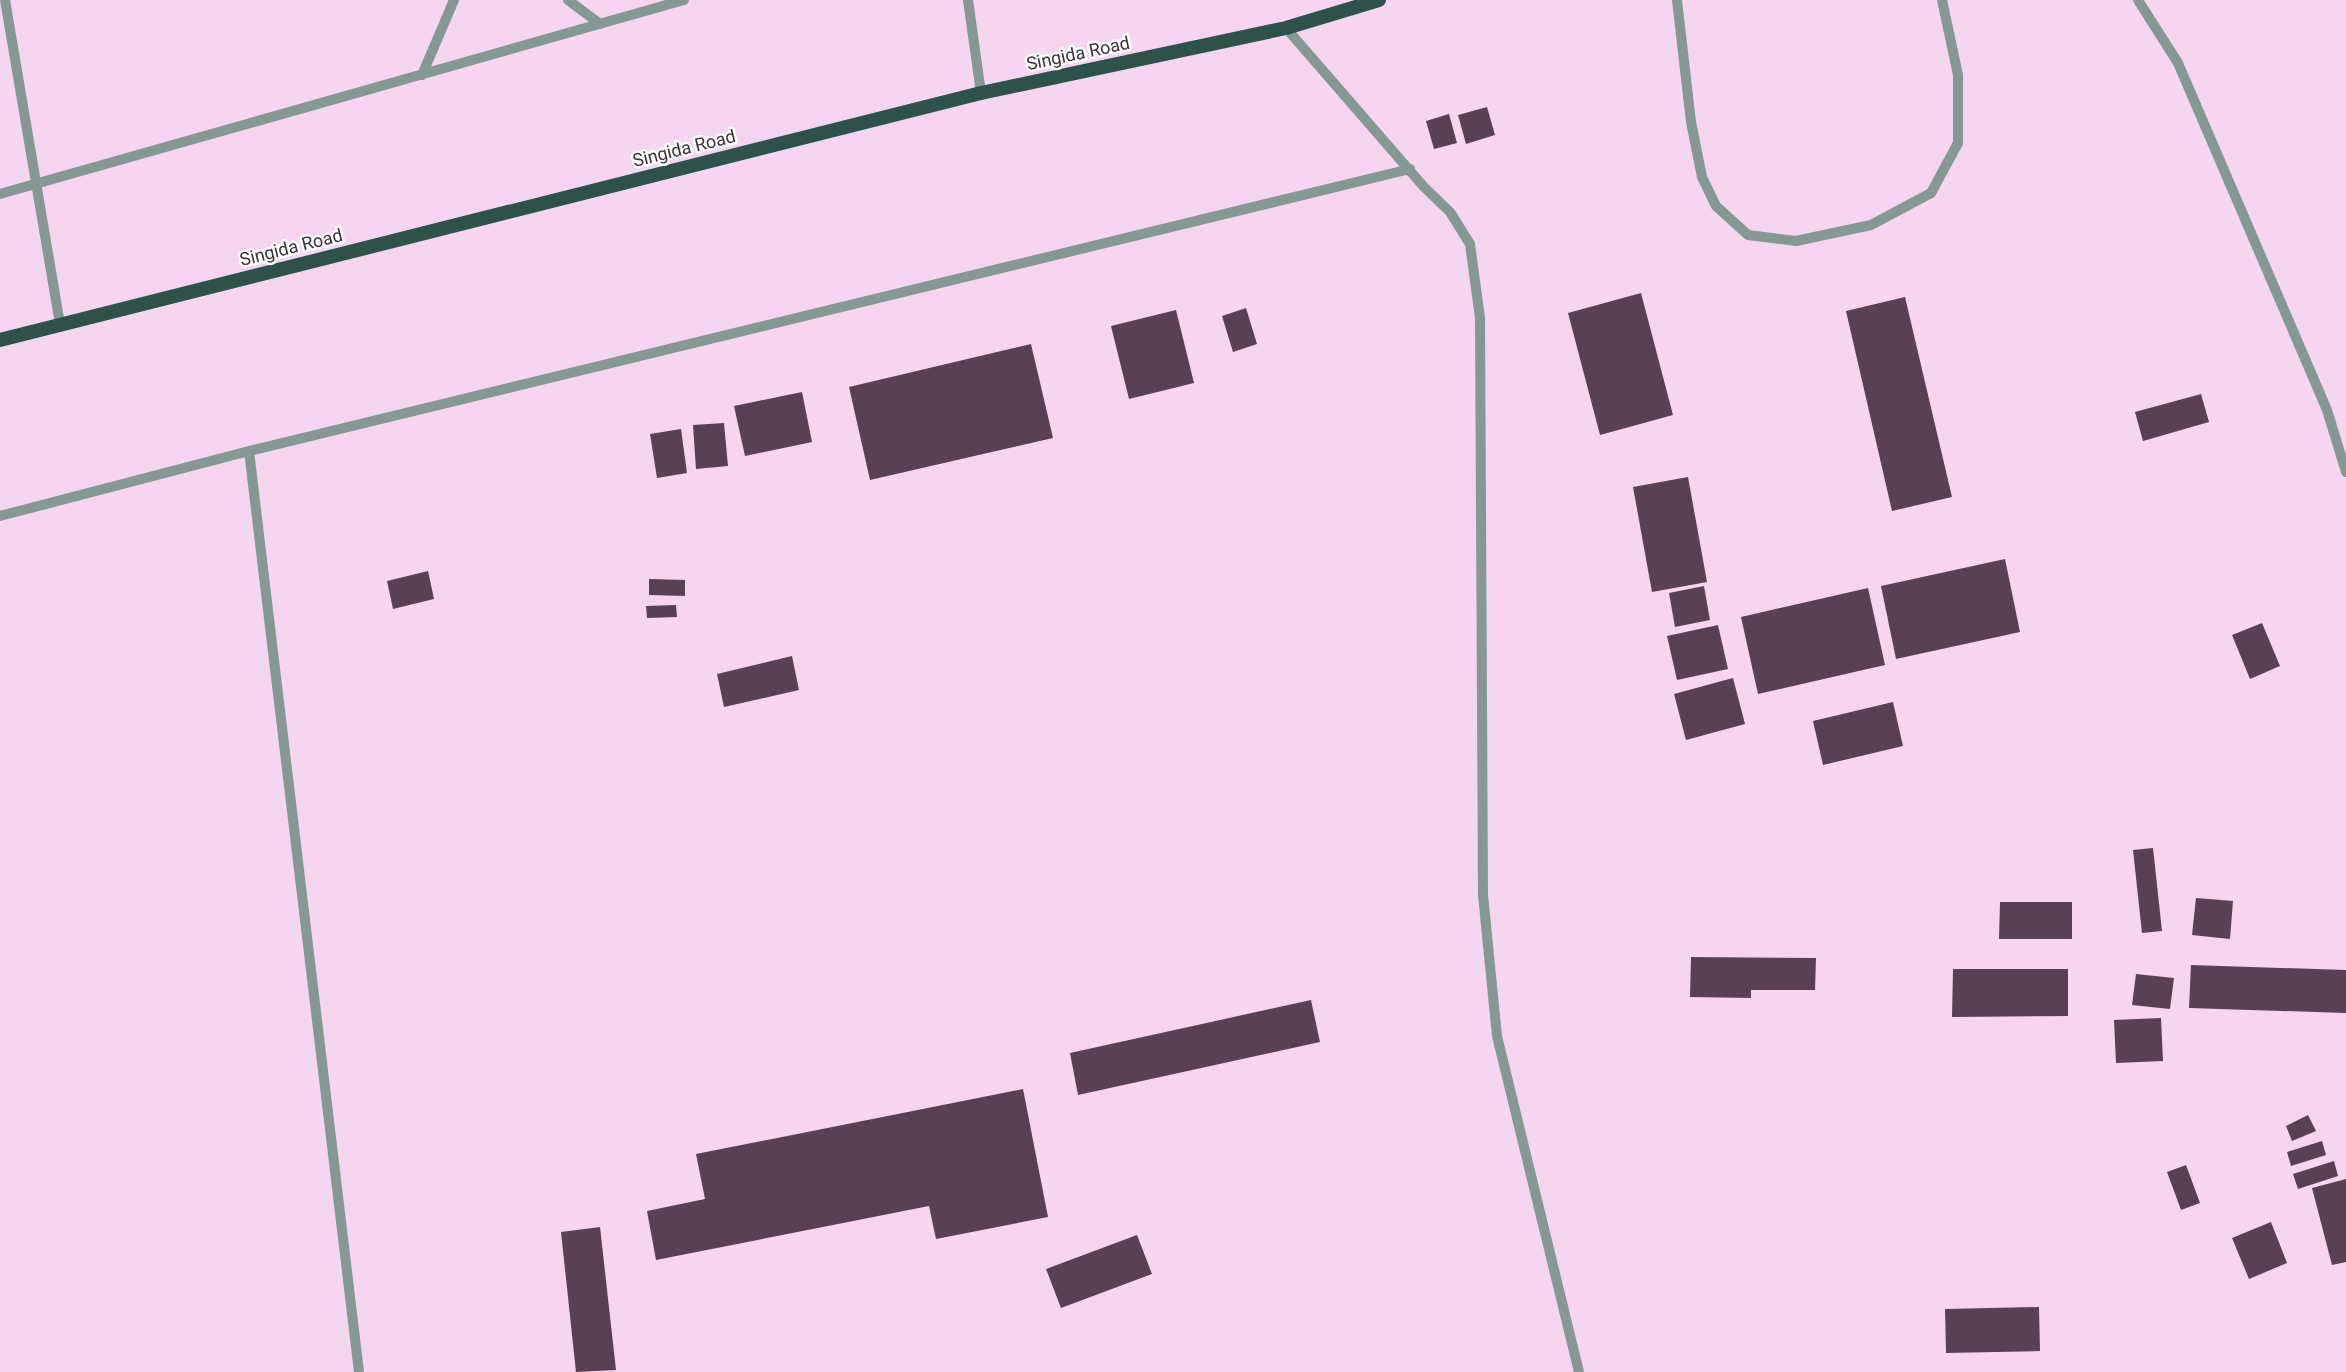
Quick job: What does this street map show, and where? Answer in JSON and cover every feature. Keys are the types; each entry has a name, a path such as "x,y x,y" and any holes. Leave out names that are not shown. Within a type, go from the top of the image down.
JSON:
{"highway":[{"name":"Singida Road","path":"0,340 981,94 1286,28 1379,0"}],"street":[{"path":"5,0 60,324"},
{"path":"422,75 454,0"},
{"path":"568,0 600,24"},
{"path":"0,194 684,0"},
{"path":"968,0 981,94"},
{"path":"1678,0 1690,122 1702,177 1716,206 1748,235 1796,241 1870,225 1931,193 1958,143 1958,75 1942,0"},
{"path":"2138,0 2178,63 2327,410 2346,472"},
{"path":"1286,28 1450,212 1470,244 1480,318 1483,895 1488,967 1497,1036 1580,1372"},
{"path":"0,516 249,451 1410,169"},
{"path":"249,451 359,1372"}],"building":[{"path":"1487,107 1495,135 1466,144 1458,115"},
{"path":"1449,114 1457,143 1434,149 1426,121"},
{"path":"1641,293 1673,415 1600,435 1568,313"},
{"path":"1905,297 1952,497 1892,511 1846,311"},
{"path":"1246,308 1257,344 1233,352 1222,316"},
{"path":"1176,310 1194,383 1129,399 1111,326"},
{"path":"1031,344 1053,438 870,480 849,387"},
{"path":"802,392 812,442 745,456 734,406"},
{"path":"2201,394 2209,422 2143,441 2135,412"},
{"path":"724,423 728,466 696,469 693,425"},
{"path":"681,429 687,473 657,478 650,434"},
{"path":"1688,477 1707,582 1652,592 1633,487"},
{"path":"2005,559 2020,632 1896,659 1881,586"},
{"path":"428,571 434,599 393,609 387,581"},
{"path":"649,579 685,580 685,596 649,595"},
{"path":"1704,586 1710,620 1675,627 1669,593"},
{"path":"1868,588 1885,665 1758,694 1741,617"},
{"path":"676,605 677,617 647,618 646,606"},
{"path":"2262,623 2280,666 2250,679 2232,635"},
{"path":"1718,625 1728,669 1677,680 1667,636"},
{"path":"792,656 799,690 724,707 717,674"},
{"path":"1733,678 1745,724 1686,740 1674,694"},
{"path":"1893,702 1903,746 1823,765 1813,721"},
{"path":"2153,848 2162,931 2142,933 2133,850"},
{"path":"2196,898 2233,901 2230,939 2192,935"},
{"path":"2000,902 2072,902 2072,939 1999,939"},
{"path":"1691,957 1816,958 1815,990 1751,990 1751,998 1690,997"},
{"path":"2191,965 2346,970 2346,1013 2189,1008"},
{"path":"1953,969 2068,969 2068,1016 1952,1017"},
{"path":"2136,974 2174,978 2170,1009 2132,1005"},
{"path":"1311,1000 1320,1042 1078,1095 1070,1053"},
{"path":"2161,1018 2163,1061 2116,1063 2114,1020"},
{"path":"1023,1089 1048,1217 936,1239 929,1206 656,1260 647,1211 705,1199 696,1154"},
{"path":"2308,1115 2316,1131 2292,1141 2286,1126"},
{"path":"2322,1141 2326,1155 2291,1166 2287,1152"},
{"path":"2334,1161 2338,1176 2298,1189 2293,1174"},
{"path":"2186,1165 2200,1203 2181,1210 2167,1172"},
{"path":"2346,1179 2346,1262 2332,1265 2312,1188"},
{"path":"2271,1222 2287,1263 2249,1279 2232,1238"},
{"path":"600,1227 616,1370 576,1372 561,1232"},
{"path":"1137,1235 1152,1274 1061,1308 1046,1269"},
{"path":"2039,1307 2040,1351 1946,1353 1945,1309"}]}
